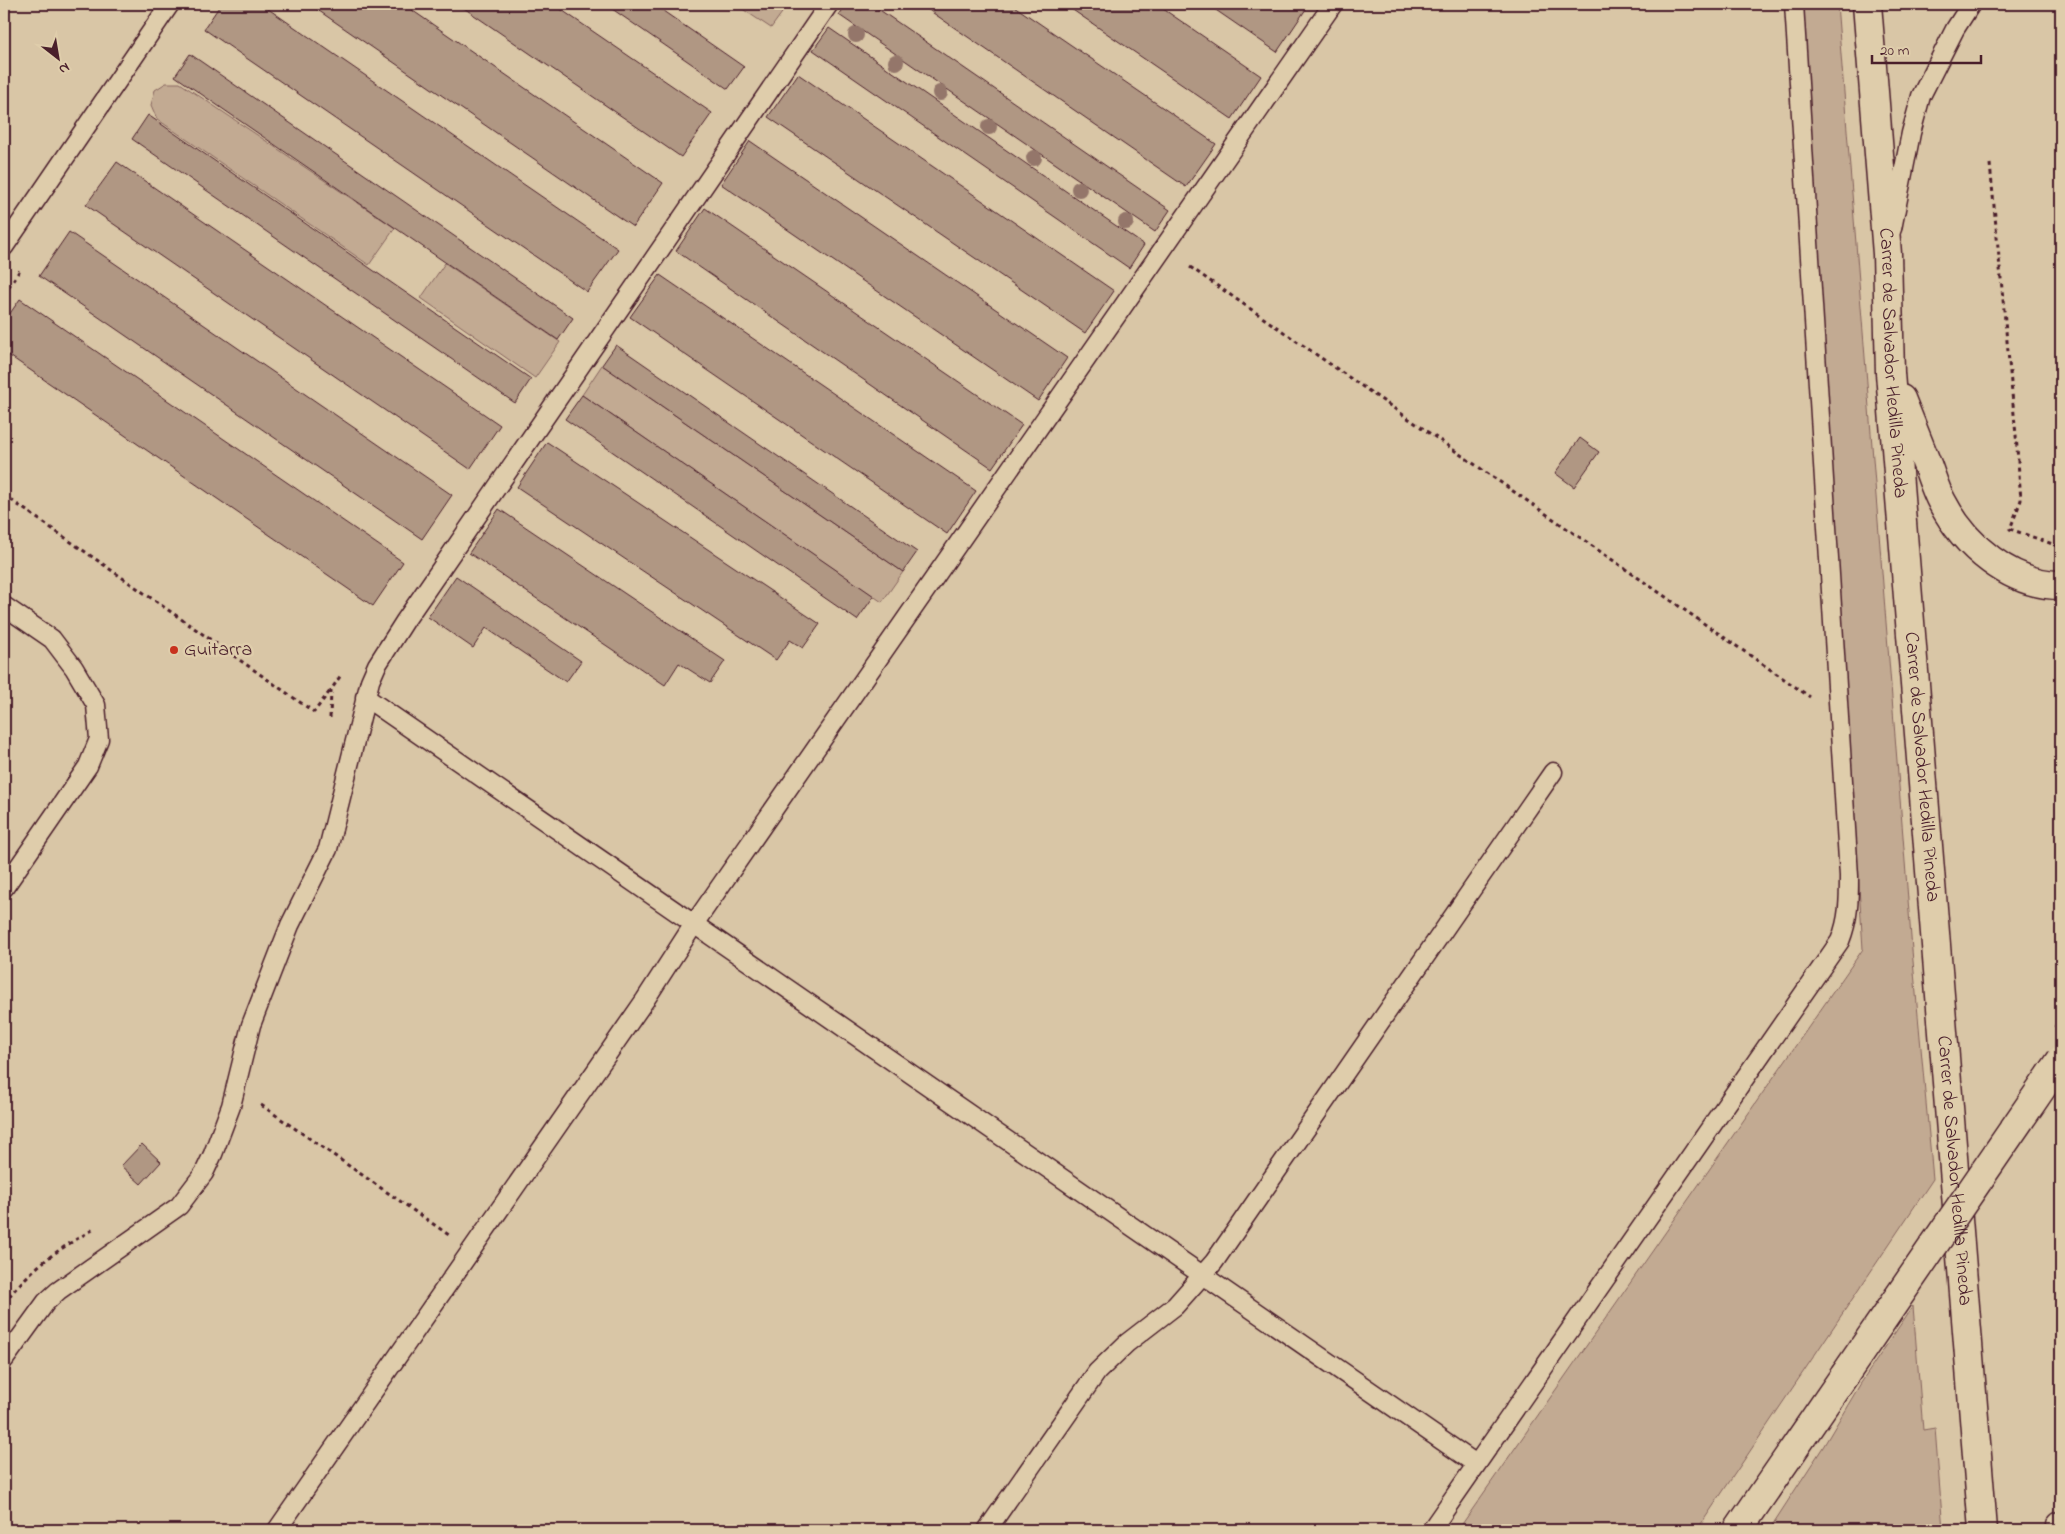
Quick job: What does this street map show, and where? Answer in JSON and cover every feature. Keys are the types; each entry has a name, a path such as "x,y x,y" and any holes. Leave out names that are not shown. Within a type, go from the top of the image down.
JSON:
{"main road":[{"name":"Carrer de Salvador Hedilla Pineda","path":"1867,4 1887,254 1890,373 1983,1530"},
{"path":"1890,373 1942,502 1960,531 1981,553 2003,569 2024,580 2061,585"},
{"path":"1738,1530 2061,1060"}],"lane":[{"path":"4,247 170,4"},
{"path":"4,1360 46,1302 58,1290 179,1206 192,1191 213,1154 231,1106 251,1025 290,925 328,849 365,697 377,665 405,621 829,4"},
{"path":"277,1530 645,1000 694,924 1333,4"},
{"path":"1431,1530 1840,941 1845,928 1849,905 1839,717 1794,4"},
{"path":"1887,254 1911,133 1921,96 1955,29 1971,4"},
{"path":"4,606 52,640 74,668 96,705 99,739 88,766 4,888"},
{"path":"365,697 1476,1464"},
{"path":"987,1530 1097,1372 1128,1343 1175,1306 1203,1276 1553,772"}],"path":[{"path":"1990,164 2021,500 2010,529 2061,547"},
{"path":"1190,266 1839,717"},
{"path":"4,495 314,712 331,690"},
{"path":"235,1088 471,1250"}],"shaded area":[{"path":"735,4 775,4 784,10 771,28"},
{"path":"1803,4 1837,4 1912,950 1933,1179 1697,1530 1458,1530 1863,949"},
{"path":"166,83 180,83 395,228 369,265 157,119 151,105 155,90"},
{"path":"445,263 560,342 535,378 421,298"},
{"path":"602,365 903,572 882,602 582,395"},
{"path":"1913,1306 1923,1430 1935,1428 1943,1530 1769,1530 1823,1447 1861,1383"}],"building":[{"path":"221,4 261,4 618,249 587,292 204,29"},
{"path":"309,4 403,4 663,183 633,227"},
{"path":"458,4 553,4 712,113 681,157"},
{"path":"605,4 653,4 744,67 728,89"},
{"path":"847,4 871,4 1170,210 1155,232 839,15"},
{"path":"920,4 1011,4 1216,144 1186,187"},
{"path":"1064,4 1156,4 1261,76 1232,119"},
{"path":"1207,4 1299,4 1306,9 1277,52"},
{"path":"829,28 1144,245 1129,268 813,50"},
{"path":"190,54 573,318 558,340 175,76"},
{"path":"798,74 1114,291 1085,333 768,117"},
{"path":"148,115 531,379 515,403 132,139"},
{"path":"750,141 1067,358 1038,401 721,184"},
{"path":"117,162 500,425 470,469 86,205"},
{"path":"705,208 1022,425 992,468 676,251"},
{"path":"69,232 452,495 422,539 39,276"},
{"path":"660,275 976,491 947,534 630,317"},
{"path":"20,299 403,562 373,606 4,352 4,322"},
{"path":"616,345 917,552 903,572 602,365"},
{"path":"582,395 874,596 857,620 565,419"},
{"path":"1580,438 1599,452 1574,487 1555,473"},
{"path":"547,442 820,624 803,648 790,640 776,660 517,487"},
{"path":"499,509 725,661 710,683 679,663 665,685 469,553"},
{"path":"456,576 581,661 566,682 486,628 473,648 428,617"},
{"path":"142,1144 161,1162 141,1184 121,1166"}],"place":[{"name":"Guitarra","path":"174,650"}]}
